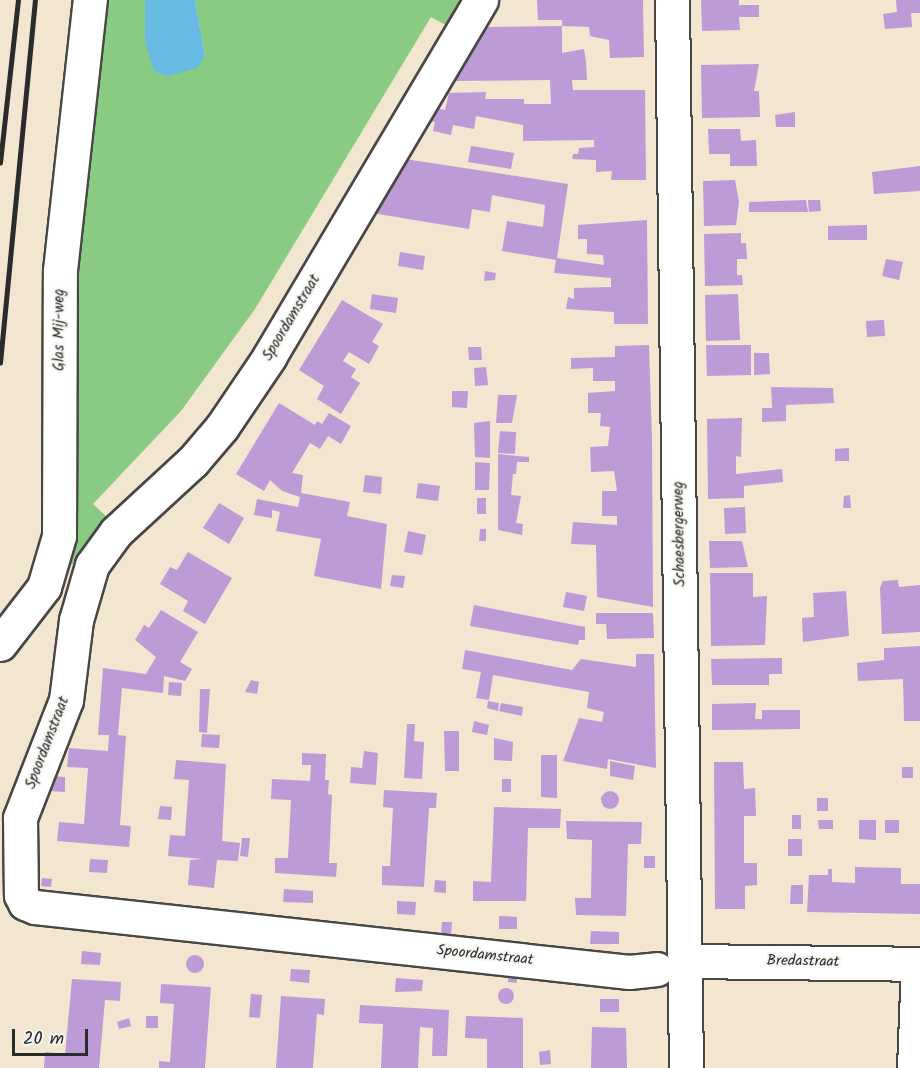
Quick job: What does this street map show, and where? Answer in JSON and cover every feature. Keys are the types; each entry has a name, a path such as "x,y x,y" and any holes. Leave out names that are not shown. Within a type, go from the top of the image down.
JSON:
{"street":[{"name":"Glas Mij-weg","path":"0,644 44,587 59,536 60,270 90,0"},
{"name":"Spoordamstraat","path":"481,0 270,356 229,417 193,461 110,539 92,565 76,620 66,700 20,818 21,895 25,903 46,908 629,972 671,965"},
{"name":"Schaesbergerweg","path":"672,0 671,965 686,1068"},
{"name":"Bredastraat","path":"671,965 919,964"},
{"path":"914,1068 919,964"}],"green space":[{"path":"100,0 145,0 145,43 205,56 195,0 462,0 451,28 431,17 255,309 181,411 93,504 107,517 76,563 61,568 71,271"}],"water":[{"path":"145,0 195,0 205,56 197,68 168,76 154,71 145,42"}],"building":[{"path":"537,0 643,0 644,57 610,58 609,40 590,36 589,27 562,26 562,20 538,20"},
{"path":"701,0 739,0 739,5 759,5 759,17 739,17 740,30 702,31"},
{"path":"896,0 920,0 920,13 911,13 912,27 885,29 883,14 897,12"},
{"path":"562,26 562,53 584,49 587,80 572,80 573,90 645,90 646,180 611,180 612,171 596,172 596,160 572,159 573,154 578,154 579,148 594,147 594,140 523,141 523,125 476,116 474,129 453,125 451,135 433,131 435,122 428,121 436,108 445,110 449,93 486,92 485,99 524,99 524,104 551,104 550,80 452,81 485,27"},
{"path":"759,64 754,91 759,91 760,117 702,118 701,65"},
{"path":"795,112 795,127 776,127 775,115"},
{"path":"708,129 740,129 741,141 756,140 757,166 730,166 730,154 709,154"},
{"path":"471,146 514,153 511,169 468,162"},
{"path":"405,159 568,184 557,258 604,265 603,255 587,254 587,239 578,239 578,225 647,220 648,324 614,324 614,312 566,309 568,297 574,299 574,288 611,287 611,278 554,273 556,260 502,251 507,221 543,227 545,205 492,195 490,212 472,209 469,229 372,213"},
{"path":"920,166 920,191 874,194 872,172"},
{"path":"735,180 739,202 736,225 704,226 703,181"},
{"path":"806,200 808,212 749,212 749,202"},
{"path":"808,200 820,200 821,211 809,212"},
{"path":"867,225 867,240 828,240 828,226"},
{"path":"741,233 741,243 746,243 747,259 737,259 737,275 742,275 743,285 705,286 704,234"},
{"path":"400,252 425,256 423,270 398,266"},
{"path":"886,259 903,262 899,280 882,276"},
{"path":"485,271 496,273 495,280 484,281"},
{"path":"372,294 398,298 396,313 370,309"},
{"path":"738,294 740,340 706,341 705,295"},
{"path":"342,300 383,324 372,342 379,346 369,364 349,352 343,361 356,369 351,377 360,383 341,414 317,399 324,386 299,370"},
{"path":"884,320 885,336 867,337 866,321"},
{"path":"649,345 653,607 597,597 596,545 571,544 573,522 617,525 617,516 602,516 602,491 617,491 614,471 591,472 590,447 608,446 610,427 600,426 601,413 588,413 588,393 615,391 615,381 593,381 593,368 571,369 571,358 615,357 615,346"},
{"path":"706,345 751,345 751,375 707,376"},
{"path":"468,347 481,347 482,360 469,360"},
{"path":"754,353 769,353 770,374 754,375"},
{"path":"486,367 488,385 475,386 474,368"},
{"path":"771,387 833,388 834,403 786,405 786,421 762,422 762,408 772,408"},
{"path":"452,391 468,391 467,408 452,407"},
{"path":"498,395 517,395 512,423 496,423"},
{"path":"279,403 315,425 317,421 322,424 329,413 351,426 341,444 328,436 320,449 310,443 292,473 303,475 301,493 350,502 347,516 387,524 381,589 314,576 321,539 276,531 280,512 272,510 272,518 254,515 257,499 298,507 300,497 282,491 270,480 264,491 236,474"},
{"path":"742,418 741,457 736,456 736,474 782,469 783,482 744,486 744,498 708,499 707,419"},
{"path":"490,421 490,458 475,457 474,423"},
{"path":"500,431 516,432 515,454 498,453"},
{"path":"849,448 849,461 835,461 835,449"},
{"path":"498,454 529,457 529,462 517,462 511,495 521,496 516,523 523,524 522,535 498,530"},
{"path":"475,462 490,463 489,490 475,490"},
{"path":"365,475 382,477 381,494 363,492"},
{"path":"418,483 440,486 438,501 416,498"},
{"path":"850,495 851,508 843,508 844,496"},
{"path":"477,498 486,498 486,514 477,514"},
{"path":"219,503 244,518 229,544 203,528"},
{"path":"745,507 746,533 725,534 724,508"},
{"path":"480,529 486,529 486,541 479,541"},
{"path":"408,531 426,535 422,555 404,552"},
{"path":"709,541 742,541 748,567 710,568"},
{"path":"188,552 232,578 205,624 183,611 188,601 160,584 170,567 177,570"},
{"path":"710,573 753,573 753,597 767,596 765,645 711,646"},
{"path":"392,575 405,576 403,588 390,586"},
{"path":"898,580 899,587 920,585 920,632 882,634 880,588 883,581"},
{"path":"846,591 849,636 803,642 802,618 814,617 813,593"},
{"path":"566,592 587,596 584,611 563,607"},
{"path":"474,605 585,627 585,640 579,640 578,645 470,626"},
{"path":"161,610 198,632 180,662 192,669 185,681 164,676 163,693 122,688 118,735 126,736 120,825 131,826 129,847 57,841 59,822 84,824 88,768 67,767 69,748 108,751 109,735 98,735 103,668 146,674 156,657 135,640 144,625 149,628"},
{"path":"596,613 653,613 654,638 607,639 606,624 596,624"},
{"path":"920,646 920,721 904,721 903,679 858,681 857,663 884,660 884,648"},
{"path":"465,650 572,670 581,659 636,667 636,654 654,654 656,768 608,759 607,769 563,761 579,718 602,722 604,712 587,708 589,692 493,675 489,700 476,698 481,672 462,669"},
{"path":"782,658 782,674 769,674 769,685 712,685 711,659"},
{"path":"251,680 259,682 257,694 245,692"},
{"path":"169,682 182,683 181,696 168,695"},
{"path":"200,689 210,689 207,733 199,732"},
{"path":"488,701 499,703 498,711 487,708"},
{"path":"501,703 523,707 522,716 499,711"},
{"path":"756,703 755,719 762,719 762,710 800,710 800,729 712,730 712,704"},
{"path":"474,721 489,725 487,735 472,732"},
{"path":"407,724 415,724 414,741 424,742 422,779 404,778"},
{"path":"444,731 459,731 459,771 445,771"},
{"path":"202,734 220,735 219,748 201,747"},
{"path":"494,738 513,742 512,761 494,760"},
{"path":"364,751 378,753 376,785 350,783 351,767 362,768"},
{"path":"302,753 326,754 325,780 329,780 328,794 332,795 329,863 337,863 336,877 275,873 275,858 288,858 291,800 271,799 272,779 310,781 311,765 302,765"},
{"path":"541,755 557,755 557,798 541,797"},
{"path":"176,760 226,764 222,841 240,843 238,861 217,860 214,888 188,885 190,860 203,859 168,856 170,835 185,836 189,780 174,779"},
{"path":"610,761 635,766 633,780 610,776"},
{"path":"714,762 743,762 744,789 755,788 756,816 744,816 744,863 757,863 757,885 745,886 745,909 715,909"},
{"path":"902,767 913,767 913,778 902,778"},
{"path":"50,776 65,777 65,792 50,791"},
{"path":"502,779 511,779 511,792 502,792"},
{"path":"384,790 437,793 436,808 429,808 424,887 382,885 382,866 390,866 393,808 383,807"},
{"path":"610,791 616,794 619,800 616,806 610,809 604,806 601,800 604,794"},
{"path":"817,798 828,798 828,811 817,811"},
{"path":"160,806 172,807 171,820 158,819"},
{"path":"494,807 561,809 560,828 528,828 526,901 473,901 473,881 491,882"},
{"path":"792,815 801,815 801,829 792,829"},
{"path":"818,820 833,820 833,829 819,829"},
{"path":"859,820 876,820 876,840 859,839"},
{"path":"885,820 899,820 899,833 885,833"},
{"path":"566,821 642,822 641,844 628,844 626,916 576,915 575,898 591,898 592,840 567,839"},
{"path":"242,838 250,838 248,857 240,856"},
{"path":"788,839 802,839 802,856 788,856"},
{"path":"644,856 655,856 655,868 644,868"},
{"path":"90,859 108,860 107,873 89,872"},
{"path":"855,867 901,868 901,884 920,884 920,914 807,912 809,875 828,875 828,869 832,869 832,882 855,883"},
{"path":"42,878 52,879 51,887 41,886"},
{"path":"435,880 446,881 446,893 434,892"},
{"path":"791,885 803,885 803,904 790,904"},
{"path":"284,889 313,891 313,903 283,902"},
{"path":"397,901 416,902 415,915 397,914"},
{"path":"499,916 517,917 517,929 499,929"},
{"path":"442,922 452,922 451,934 441,934"},
{"path":"591,931 619,932 619,944 590,944"},
{"path":"82,951 101,953 100,965 81,964"},
{"path":"195,955 201,958 204,964 201,970 195,973 189,970 186,964 189,958"},
{"path":"291,969 310,970 309,983 290,981"},
{"path":"508,976 517,976 517,983 508,982"},
{"path":"396,978 423,980 422,991 395,992"},
{"path":"72,979 121,982 120,1001 105,1000 99,1068 44,1068 45,1052 65,1054"},
{"path":"161,984 211,987 205,1068 159,1068 159,1061 170,1062 174,1004 160,1003"},
{"path":"503,988 509,988 514,996 512,1002 503,1004 498,999 498,993"},
{"path":"251,994 262,995 260,1018 249,1017"},
{"path":"281,996 325,999 324,1015 317,1014 313,1068 276,1068"},
{"path":"600,999 619,999 619,1012 600,1012"},
{"path":"360,1005 449,1010 447,1056 432,1056 433,1028 420,1027 418,1068 381,1068 383,1024 359,1023"},
{"path":"146,1016 158,1016 158,1028 146,1028"},
{"path":"466,1016 523,1018 523,1068 487,1068 487,1039 465,1038"},
{"path":"129,1018 131,1026 119,1029 117,1022"},
{"path":"592,1027 626,1028 627,1068 591,1068"},
{"path":"550,1050 551,1064 540,1065 539,1052"}],"railway":[{"path":"0,163 18,0"},
{"path":"0,363 35,0"}]}
